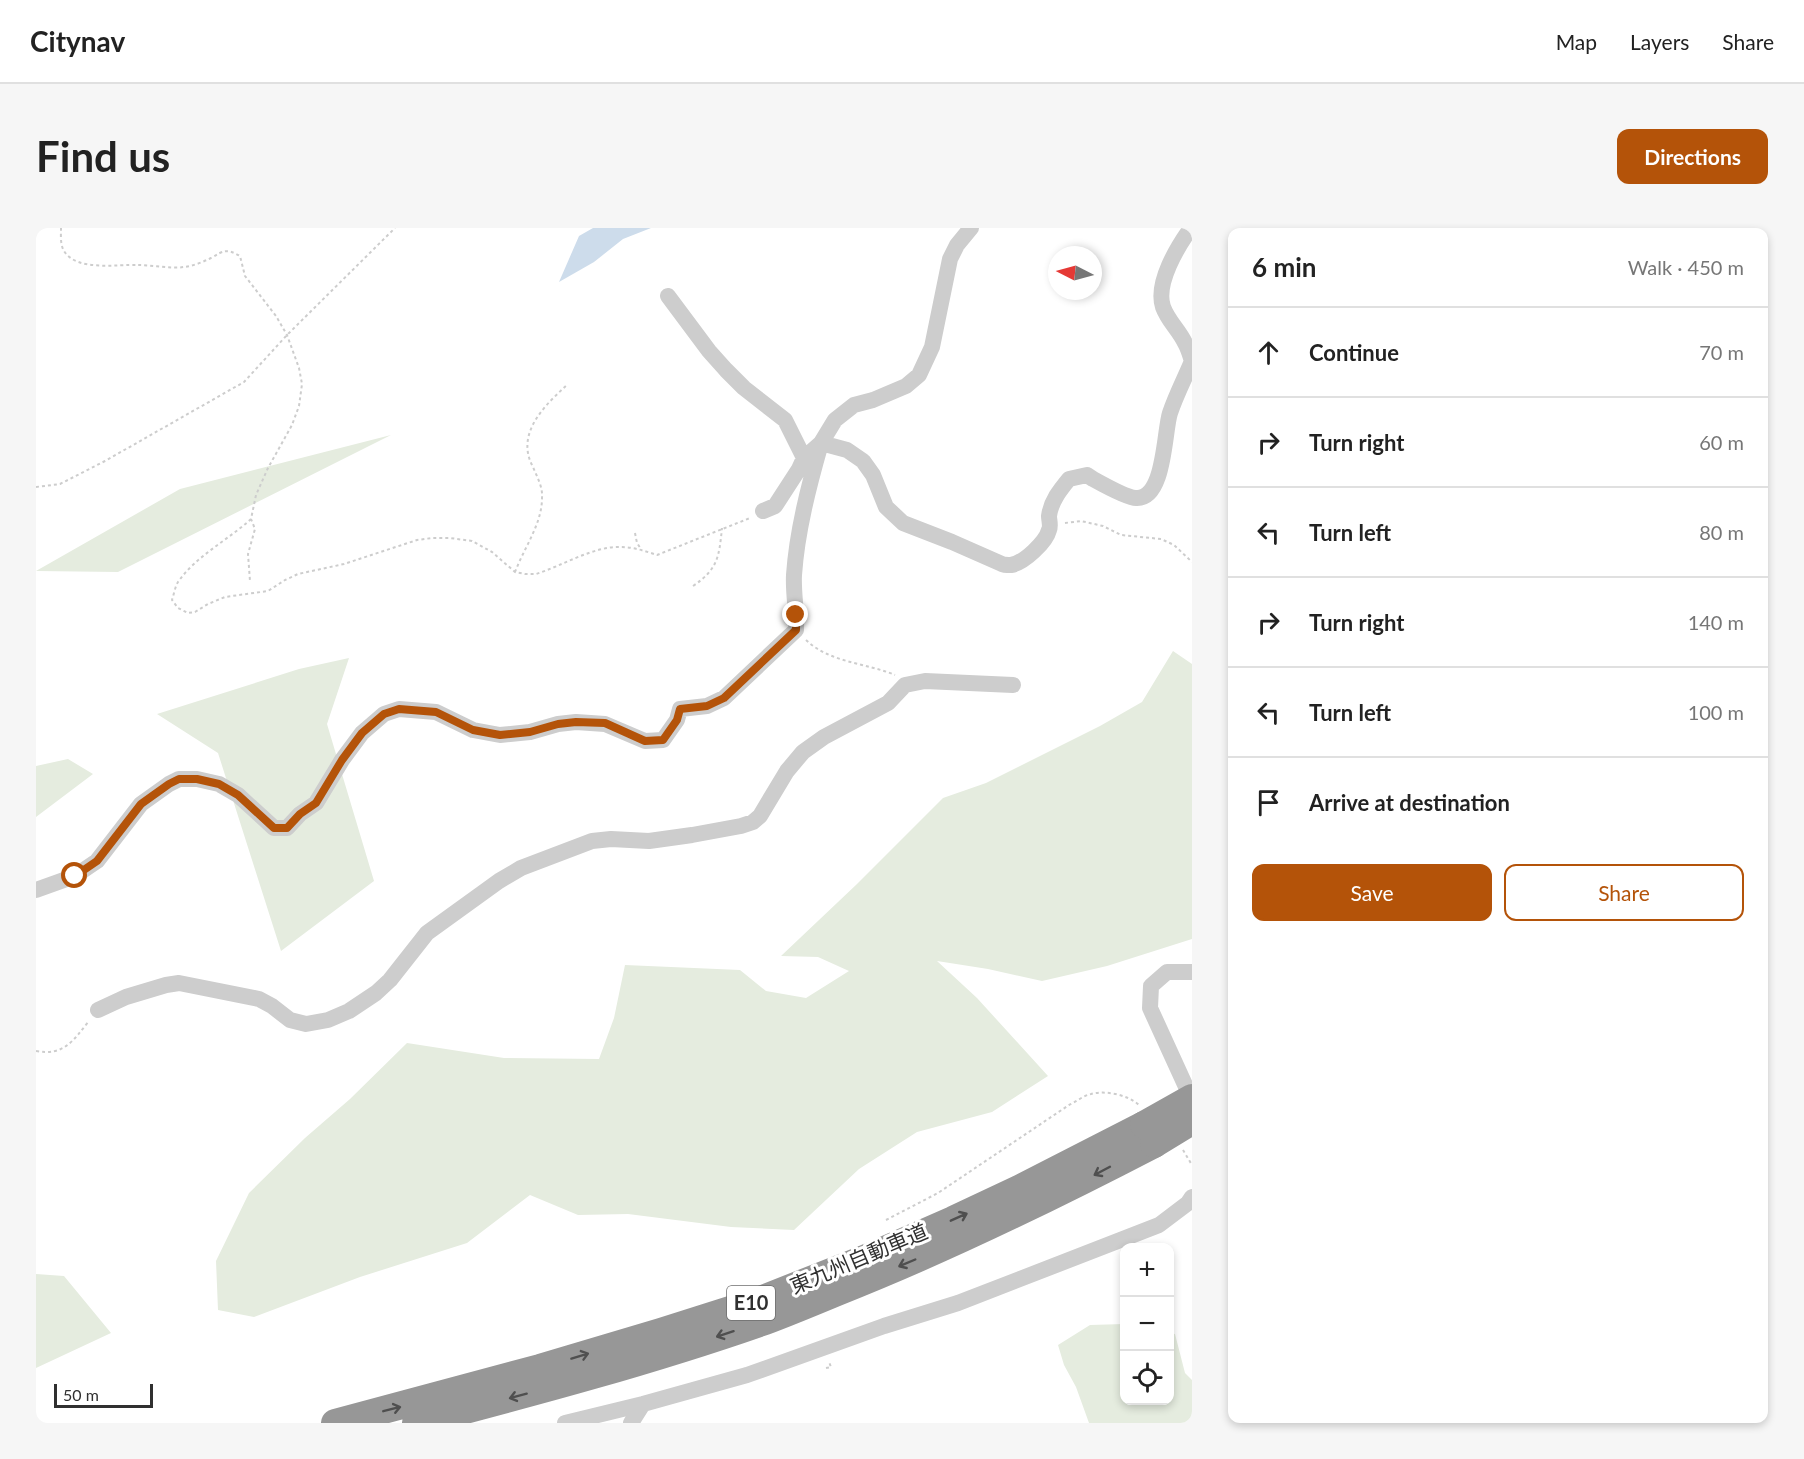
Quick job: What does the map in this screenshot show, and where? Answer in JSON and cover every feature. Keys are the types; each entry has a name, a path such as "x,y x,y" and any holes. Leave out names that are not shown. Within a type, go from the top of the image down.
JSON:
{"highway":[{"name":"東九州自動車道","path":"335,1423 540,1368 755,1302 864,1259 953,1220 1147,1126 1192,1099"},
{"name":"東九州自動車道","path":"416,1423 549,1388 767,1320 963,1240 1062,1192 1147,1126 1192,1121"}],"street":[{"path":"763,511 775,506 799,470 804,458 821,443 835,420 854,405 873,400 906,386 919,375 932,347 950,259 957,245 971,228"},
{"path":"821,443 846,450 863,461 873,475 886,507 903,523 1002,564 1011,565 1035,551 1050,530 1050,513 1055,498 1069,479 1087,475 1135,498 1144,496 1152,490 1160,473 1166,425 1192,361 1185,342 1172,326 1162,305 1165,277 1180,244 1191,228"},
{"path":"668,296 726,370 744,388 785,420 804,458"},
{"path":"36,890 75,876 97,861 141,804 179,779 197,779 219,784 238,795 274,828 287,828 300,814 316,803 342,760 362,733 384,714 399,709 436,712 473,730 500,735 530,732 558,724 576,722 605,723 645,741 663,740 677,720 680,709 707,706 724,698 796,630 794,571 801,528 821,443"},
{"path":"98,1010 135,994 179,983 259,999 290,1020 306,1024 328,1020 349,1011 376,993 390,980 427,933 521,868 592,841 611,839 649,841 753,822 760,816 787,771 803,752 824,737 888,703 905,685 925,681 1013,685"},
{"path":"1192,972 1167,972 1151,986 1150,1008 1192,1099"},
{"path":"565,1423 747,1375 884,1326 958,1303 1159,1225 1188,1203 1192,1197"},
{"path":"631,1423 643,1404"}],"path":[{"path":"61,228 63,250 70,257 85,264 183,268 210,259 224,251 233,252 240,256 245,276 276,316 287,335 299,368 302,384 292,425 256,495 251,519 255,529 248,554 250,581"},
{"path":"36,487 60,484 244,382 287,335 395,228"},
{"path":"515,572 533,533 542,498 537,473 528,452 528,435 532,424 543,409 567,385"},
{"path":"251,519 189,569 177,583 172,600 178,608 188,613 195,612 225,597 268,591 298,574 344,564 417,540 450,538 472,541 492,552 515,572 536,574 602,549 620,547 641,549 657,555 742,522 763,511"},
{"path":"1050,530 1065,523 1081,521 1102,526 1121,535 1161,539 1174,545 1192,562"},
{"path":"693,586 706,577 714,566 720,547 722,528"},
{"path":"635,533 641,549"},
{"path":"796,630 812,646 838,658 897,675 905,685"},
{"path":"36,1051 47,1053 64,1049 98,1010"},
{"path":"886,1220 938,1193 1090,1094 1110,1092 1135,1101 1147,1126"},
{"path":"1183,1150 1192,1165"}],"shaded area":[{"path":"391,435 118,572 36,571 180,489"},
{"path":"1173,651 1192,664 1192,939 1107,966 1042,981 937,961 977,998 1048,1076 992,1112 917,1132 859,1169 794,1230 731,1227 628,1214 578,1215 530,1195 467,1243 360,1277 254,1317 218,1310 216,1261 249,1193 407,1043 504,1058 599,1059 614,1018 625,965 740,970 766,991 806,998 849,971 818,957 781,956 943,798 986,783 1100,726 1142,702"},
{"path":"349,658 327,724 374,881 281,951 218,753 157,714 299,669"},
{"path":"68,759 93,774 36,817 36,766"},
{"path":"36,1274 64,1276 111,1333 36,1368"},
{"path":"1120,1324 1120,1405 1174,1405 1175,1334 1185,1373 1192,1380 1192,1423 1089,1423 1076,1387 1064,1365 1058,1345 1090,1325"}],"water":[{"path":"593,228 651,228 623,239 594,262 559,282 579,236"}],"route":[{"path":"75,876 97,861 141,804 179,779 197,779 219,784 238,795 274,828 287,828 300,814 316,803 342,760 362,733 384,714 399,709 436,712 473,730 500,735 530,732 558,724 576,722 605,723 645,741 663,740 677,720 680,709 707,706 724,698 765,660 796,630 796,615"}]}
